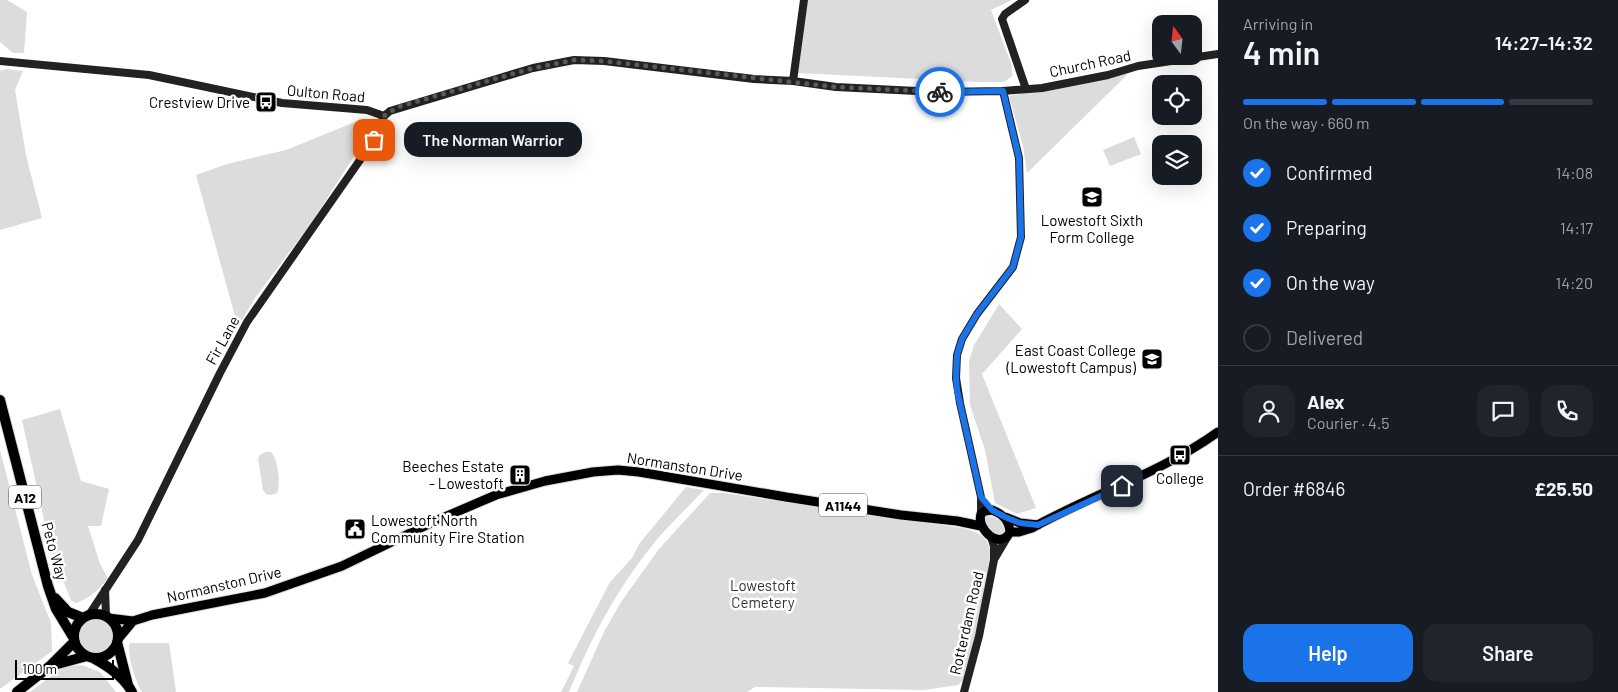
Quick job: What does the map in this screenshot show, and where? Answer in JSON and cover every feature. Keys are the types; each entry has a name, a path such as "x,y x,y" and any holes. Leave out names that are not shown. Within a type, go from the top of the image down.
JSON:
{"highway":[{"name":"Peto Way","path":"0,400 51,594 56,609 74,639"},
{"name":"Peto Way","path":"51,594 68,612 86,616"},
{"path":"18,692 50,666 74,639 76,626 86,616 95,614 107,617 116,627 117,641 130,688"},
{"path":"74,639 79,650 109,668 130,688"},
{"path":"50,666 90,657 99,658 110,653 117,641"}],"main road":[{"path":"1038,525 1020,523 992,510 980,514 979,520 990,537 999,540 1009,534 1038,525 1143,476 1218,432"},
{"name":"Normanston Drive","path":"107,617 133,621 279,589 342,566 433,522 496,495 526,486 593,472 618,470 703,482 900,515 982,526"},
{"name":"Normanston Drive","path":"957,522 980,514"},
{"path":"1005,517 1009,524 1009,534"},
{"path":"117,641 133,621"}],"street":[{"path":"793,81 804,0"},
{"path":"1025,0 1005,14 1002,19 1026,89"},
{"name":"Church Road","path":"1026,89 1042,88 1108,75 1138,66 1218,54"},
{"name":"Oulton Road","path":"2,60 149,75 282,103 367,110 384,116 398,107 533,68 574,60 604,61 754,79 897,91 1003,91 1026,89"},
{"path":"980,514 981,497 957,390 957,355 962,339 977,314 1013,267 1021,237 1021,175 1003,91"},
{"name":"Fir Lane","path":"86,616 138,540 247,322 374,140 384,116"},
{"path":"981,497 992,510"},
{"name":"Rotterdam Road","path":"994,560 1009,534"},
{"name":"Rotterdam Road","path":"964,692 979,636 994,560 994,546 990,537"},
{"path":"104,590 107,617"}],"green space":[{"path":"0,0 7,0 27,12 24,53 13,53 0,42"},
{"path":"808,0 1012,0 991,10 1012,66 1012,76 1004,82 981,82 798,73"},
{"path":"7,69 23,71 15,90 26,155 42,218 0,230 0,71"},
{"path":"1129,73 1027,173 1023,146 1009,96"},
{"path":"360,120 370,125 370,131 312,222 255,298 238,327 196,175 227,164 286,150"},
{"path":"1134,137 1141,154 1110,166 1103,150"},
{"path":"999,304 1022,329 982,374 1036,508 1017,514 995,503 985,450 970,405 969,361 974,345"},
{"path":"60,409 81,481 109,489 101,526 88,526 100,564 108,578 94,593 76,603 71,600 51,551 22,420"},
{"path":"0,450 32,575 51,623 52,651 0,689"},
{"path":"266,452 271,452 273,455 278,472 279,484 277,493 271,495 266,494 263,490 258,458"},
{"path":"686,487 704,490 659,537 631,573 587,650 569,692 561,692 574,666 568,663 610,582 632,558 639,544"},
{"name":"Lowestoft Cemetery","path":"710,493 724,493 962,528 981,535 987,542 991,552 965,678 958,685 924,690 755,687 747,692 577,692 604,632 621,602 659,549"},
{"path":"984,517 997,519 1002,523 1004,532 1000,537 986,528"},
{"path":"96,619 108,624 113,636 108,648 96,653 84,648 79,636 84,624"},
{"path":"130,643 169,643 176,692 142,692 130,661"},
{"path":"82,665 100,672 116,692 30,692 63,667"}],"way so far":[{"path":"374,140 384,116 398,107 533,68 574,60 604,61 836,87 940,92"}],"place":[{"name":"Crestview Drive","path":"266,102"},
{"name":"The Norman Warrior","path":"374,140"},
{"name":"Lowestoft Sixth Form College","path":"1092,197"},
{"name":"East Coast College (Lowestoft Campus)","path":"1152,359"},
{"name":"College","path":"1180,455"},
{"name":"Beeches Estate - Lowestoft","path":"520,475"},
{"name":"Lowestoft North Community Fire Station","path":"355,529"}],"route":[{"path":"940,92 1003,91 1019,158 1021,175 1021,237 1013,267 977,314 962,339 957,355 957,390 981,497 986,505 1005,517 1020,523 1038,525 1122,486"}]}
